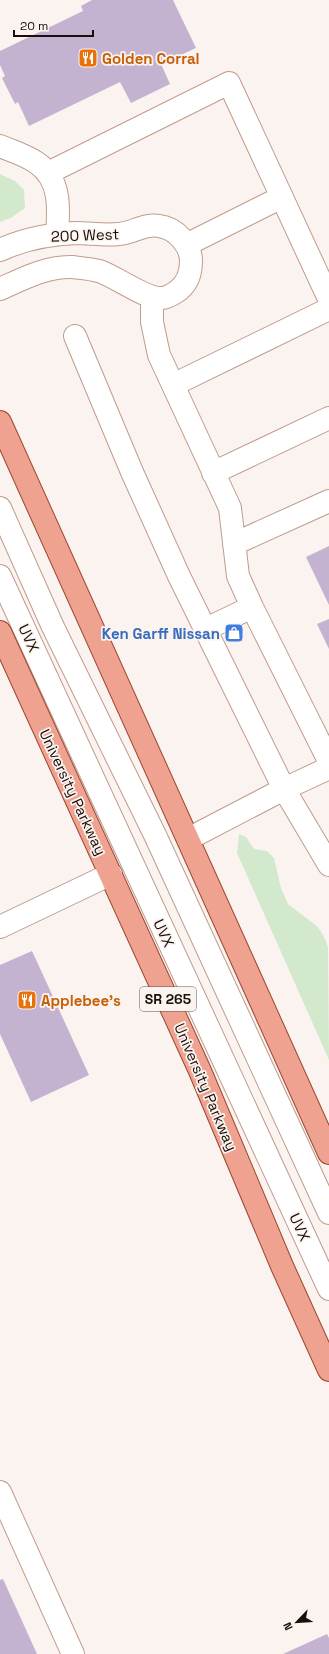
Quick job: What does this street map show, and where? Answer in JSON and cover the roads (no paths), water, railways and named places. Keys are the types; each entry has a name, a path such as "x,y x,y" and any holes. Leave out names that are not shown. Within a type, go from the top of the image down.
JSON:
{"main road":[{"path":"0,422 329,1152"},
{"name":"University Parkway","path":"0,632 200,1072 282,1266 329,1370"}],"street":[{"path":"48,173 229,83 329,299"},
{"path":"0,146 37,163 48,173 57,192 59,210 57,234"},
{"path":"186,245 282,197"},
{"name":"200 West","path":"0,250 24,241 57,234 117,235 130,233 143,226 159,225 170,229 182,238 191,253 191,269 187,282 177,292 163,298 152,297"},
{"path":"0,289 41,272 71,267 99,271 152,297 152,322 159,355 230,508 238,576 329,761"},
{"path":"173,385 329,309"},
{"path":"75,336 135,479 179,576 284,789 329,864"},
{"path":"213,473 329,418"},
{"path":"234,544 329,501"},
{"name":"UVX","path":"0,508 53,627 155,835 329,1213"},
{"name":"UVX","path":"0,576 329,1290"},
{"path":"206,629 252,607"},
{"path":"188,839 284,789 329,768"},
{"path":"0,927 111,874"},
{"path":"0,1492 73,1654"}],"place":[{"name":"Golden Corral","path":"88,58"},
{"name":"Ken Garff Nissan","path":"234,633"},
{"name":"Applebee's","path":"27,1000"}]}
